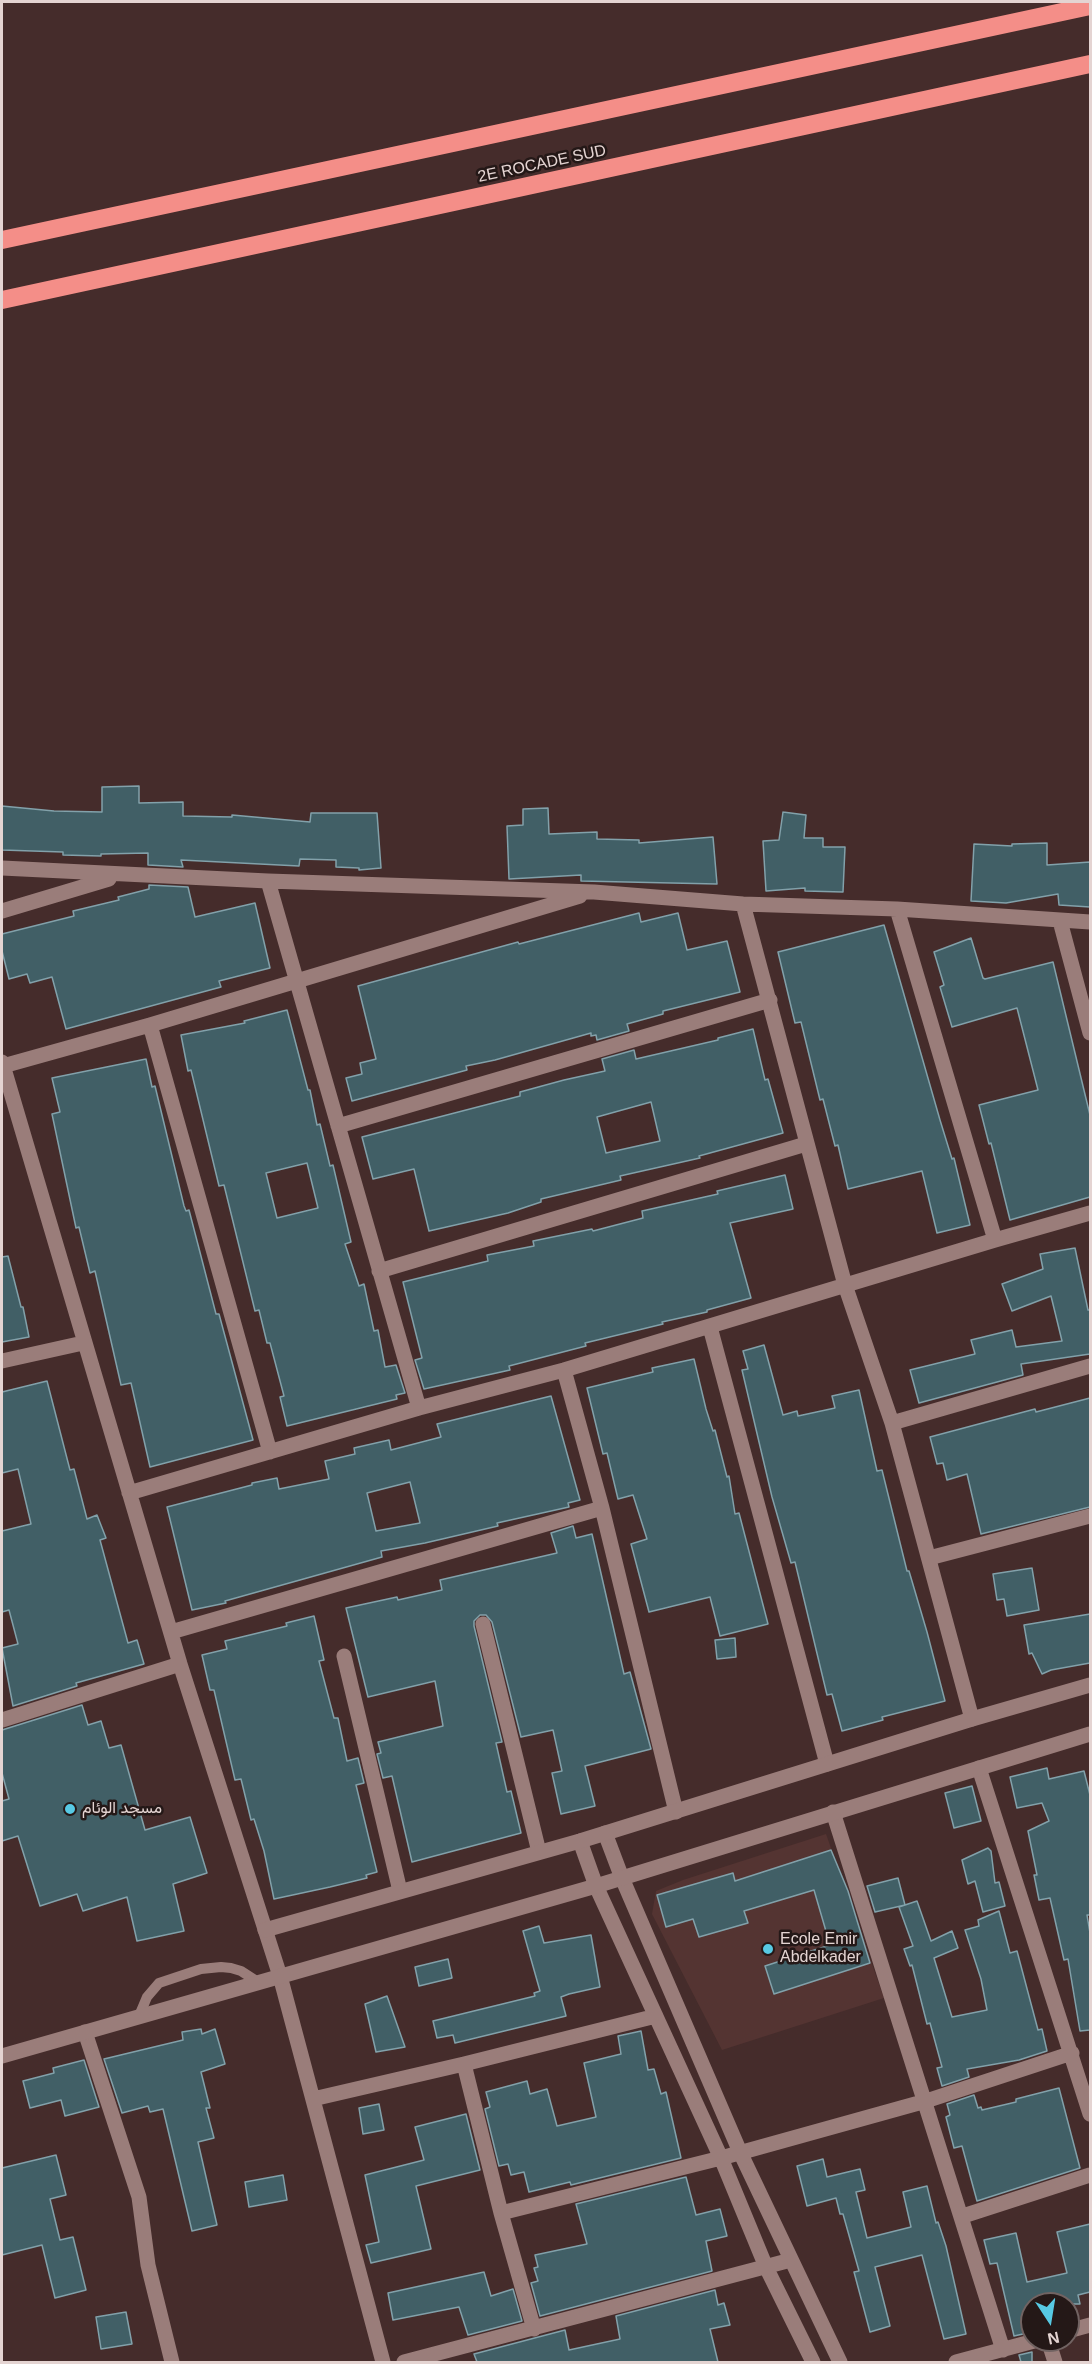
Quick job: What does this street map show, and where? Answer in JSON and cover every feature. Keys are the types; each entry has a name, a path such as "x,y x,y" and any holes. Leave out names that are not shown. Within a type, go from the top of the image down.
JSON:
{"highway":[{"path":"2,240 1090,6"},
{"name":"2E ROCADE SUD","path":"2,300 1090,64"}],"street":[{"path":"2,868 120,875 594,892 743,904 897,909 1090,922"},
{"path":"2,911 120,875"},
{"path":"268,881 419,1408"},
{"path":"383,2362 280,1976 180,1664 2,1064 150,1025 594,892"},
{"path":"743,904 845,1285 892,1423 972,1719"},
{"path":"897,909 995,1240"},
{"path":"1060,921 1090,1033"},
{"path":"338,1126 770,1000"},
{"path":"150,1025 270,1452"},
{"path":"379,1271 806,1144"},
{"path":"129,1493 419,1408 564,1370 1090,1213"},
{"path":"710,1327 827,1764"},
{"path":"2,1360 83,1343"},
{"path":"892,1423 1090,1366"},
{"path":"564,1370 602,1508 676,1812"},
{"path":"171,1632 602,1508"},
{"path":"929,1558 1090,1516"},
{"path":"483,1624 539,1852"},
{"path":"344,1656 400,1891"},
{"path":"2,1720 180,1664"},
{"path":"265,1930 580,1841 972,1719 1090,1685"},
{"path":"2,2056 596,1886 1090,1734"},
{"path":"979,1768 1090,2114"},
{"path":"833,1812 963,2216 1003,2350"},
{"path":"605,1833 622,1878 740,2152 840,2362"},
{"path":"580,1841 596,1886 721,2158 766,2267 813,2362"},
{"path":"313,2098 464,2064 656,2016"},
{"path":"85,2032 139,2197 148,2265 172,2362"},
{"path":"501,2213 721,2158 926,2101 1072,2053"},
{"path":"464,2064 501,2213 534,2329"},
{"path":"963,2216 1090,2175"},
{"path":"404,2362 791,2260"},
{"path":"956,2362 977,2360 1020,2345"}],"lane":[{"path":"139,2016 147,1997 159,1983 201,1969 231,1968 241,1971 258,1982"}],"shaded area":[{"name":"Ecole Emir Abdelkader","path":"826,1834 884,1998 722,2050 652,1914 656,1891 683,1880"}],"building":[{"path":"139,786 139,803 183,802 183,816 232,817 232,815 310,822 311,813 377,813 381,868 359,870 359,868 336,867 336,860 300,859 299,866 181,860 183,867 148,865 148,853 101,854 101,856 2,850 2,806 54,811 102,812 102,787"},
{"path":"548,808 549,834 597,832 597,839 639,840 639,843 713,837 717,884 581,881 581,875 509,879 507,826 523,825 523,809"},
{"path":"783,812 806,815 804,838 823,838 823,847 845,847 843,892 805,891 805,888 766,891 763,841 779,840"},
{"path":"1047,843 1047,865 1090,862 1090,907 1059,905 1058,894 1006,903 971,901 974,844 1012,846 1012,844"},
{"path":"149,885 188,887 195,917 255,903 270,968 219,981 221,987 66,1029 52,977 30,983 27,974 9,979 2,951 2,934 74,916 73,911 119,900 118,897 149,889"},
{"path":"639,913 641,922 678,913 687,950 727,941 740,992 663,1011 663,1014 627,1024 629,1031 597,1040 596,1035 591,1036 591,1033 466,1066 467,1070 352,1101 346,1078 362,1074 360,1063 376,1059 358,986 518,942 519,944"},
{"path":"884,925 940,1120 952,1159 954,1158 970,1225 937,1233 922,1171 848,1189 838,1145 835,1146 823,1099 820,1100 801,1022 795,1023 778,952"},
{"path":"971,938 985,979 1053,962 1090,1115 1090,1197 1010,1220 979,1105 1038,1090 1017,1008 952,1027 940,987 944,985 934,952"},
{"path":"287,1010 308,1090 310,1090 317,1125 320,1124 330,1166 333,1165 351,1242 345,1244 359,1286 364,1284 374,1331 378,1330 385,1367 396,1365 405,1393 396,1395 397,1399 287,1426 280,1397 284,1396 270,1343 267,1343 259,1310 255,1311 224,1185 219,1186 191,1070 188,1071 181,1035 245,1023 244,1021","holes":["307,1163 318,1208 277,1218 266,1173"]},
{"path":"753,1029 765,1080 768,1079 783,1133 699,1156 700,1158 620,1176 621,1180 541,1199 541,1202 508,1213 429,1231 414,1169 373,1179 362,1137 520,1096 520,1092 564,1080 605,1071 602,1059 634,1050 636,1059 718,1040 718,1038","holes":["651,1102 660,1141 606,1153 597,1117"]},
{"path":"146,1059 152,1087 155,1086 184,1206 186,1211 189,1210 216,1314 219,1314 253,1440 150,1467 131,1383 121,1385 95,1271 90,1273 79,1227 76,1228 52,1114 60,1112 52,1078"},
{"path":"785,1175 793,1209 730,1223 751,1298 707,1310 707,1312 662,1322 663,1324 585,1343 586,1346 509,1366 510,1370 424,1389 415,1360 422,1358 403,1282 488,1261 487,1255 534,1246 533,1241 592,1229 593,1231 643,1218 642,1211 718,1194 717,1191"},
{"path":"1075,1248 1088,1310 1090,1310 1090,1354 1021,1364 1023,1375 919,1403 910,1370 975,1354 971,1340 1012,1330 1016,1347 1062,1341 1051,1296 1012,1311 1002,1284 1043,1269 1040,1254"},
{"path":"8,1256 29,1337 2,1342 2,1257"},
{"path":"764,1345 783,1415 797,1411 798,1416 835,1408 832,1396 859,1390 877,1471 882,1470 907,1571 909,1571 927,1632 945,1701 882,1717 883,1720 842,1731 832,1694 827,1695 795,1562 791,1563 772,1497 742,1370 748,1369 743,1351"},
{"path":"694,1359 706,1409 713,1431 715,1430 727,1477 729,1476 735,1514 739,1513 768,1624 720,1636 710,1597 649,1612 631,1544 647,1539 633,1495 618,1499 607,1453 603,1454 587,1388 653,1372 652,1368"},
{"path":"47,1381 70,1470 74,1469 87,1519 97,1515 106,1538 100,1540 128,1643 137,1640 144,1664 76,1683 77,1686 13,1706 2,1648 18,1644 9,1610 2,1612 2,1531 31,1524 18,1469 2,1473 2,1392"},
{"path":"551,1396 580,1500 568,1503 569,1507 497,1523 498,1526 381,1551 382,1557 225,1601 226,1603 192,1610 167,1507 277,1478 279,1489 329,1479 325,1461 355,1454 354,1448 389,1440 391,1450 441,1437 437,1424","holes":["410,1482 420,1523 376,1531 367,1493"]},
{"path":"1090,1398 1090,1507 981,1534 967,1474 947,1480 943,1463 937,1464 930,1437 1035,1409 1036,1412"},
{"path":"573,1526 576,1538 592,1534 624,1674 630,1672 651,1749 585,1766 595,1806 561,1814 552,1773 562,1771 553,1730 521,1737 492,1622 486,1615 480,1615 474,1621 474,1626 502,1742 496,1743 507,1792 511,1791 521,1833 412,1862 392,1776 383,1778 377,1754 381,1753 378,1742 443,1726 435,1681 368,1697 346,1608 442,1590 440,1580 557,1553 551,1533"},
{"path":"1032,1568 1039,1610 1007,1616 1004,1599 997,1600 993,1574"},
{"path":"1090,1614 1090,1663 1051,1670 1042,1674 1032,1653 1029,1654 1024,1625"},
{"path":"314,1616 324,1660 319,1661 334,1718 338,1718 347,1761 358,1758 364,1783 356,1785 377,1872 366,1875 367,1878 274,1899 264,1851 254,1819 251,1820 241,1779 235,1780 214,1690 210,1690 202,1655 227,1649 225,1641 287,1626 286,1623"},
{"path":"735,1638 736,1657 717,1659 715,1640"},
{"name":"مسجد الوئام","path":"82,1705 88,1725 101,1721 109,1748 121,1745 145,1830 190,1817 207,1873 173,1884 184,1931 137,1941 127,1897 83,1911 77,1894 40,1906 18,1836 2,1841 2,1801 9,1799 2,1773 2,1730"},
{"path":"1047,1768 1049,1779 1084,1771 1090,1795 1090,1915 1087,1915 1090,1933 1090,2030 1080,2031 1068,1959 1064,1960 1050,1898 1039,1900 1034,1875 1037,1875 1028,1831 1049,1821 1042,1803 1017,1808 1010,1777"},
{"path":"972,1786 981,1821 954,1828 945,1793"},
{"path":"988,1848 991,1851 995,1883 999,1882 1005,1906 983,1912 975,1881 968,1884 962,1860"},
{"path":"831,1850 848,1891 870,1963 774,1994 765,1966 830,1945 814,1890 744,1911 748,1923 699,1937 693,1919 666,1927 657,1895 733,1873 735,1881"},
{"path":"898,1878 905,1905 875,1912 867,1886"},
{"path":"917,1901 931,1941 952,1931 958,1948 934,1958 952,2017 987,2010 981,1979 965,1930 979,1926 978,1920 999,1911 1010,1953 1017,1951 1038,2030 1042,2029 1047,2051 1019,2060 967,2069 969,2077 942,2086 937,2068 942,2067 930,2023 927,2024 912,1965 910,1966 904,1949 913,1946 899,1907"},
{"path":"539,1926 544,1943 591,1935 600,1987 561,1997 566,2016 455,2043 453,2035 437,2038 433,2021 535,1996 534,1993 540,1991 523,1931"},
{"path":"448,1959 452,1978 419,1986 415,1967"},
{"path":"387,1996 405,2047 376,2052 365,2004"},
{"path":"201,2029 202,2034 215,2029 225,2064 201,2072 210,2108 206,2108 214,2138 198,2142 217,2225 192,2231 163,2109 150,2112 148,2106 122,2113 104,2059 183,2040 182,2032"},
{"path":"641,2031 648,2070 654,2069 661,2094 666,2092 681,2158 571,2185 570,2182 529,2192 524,2172 511,2175 508,2164 499,2166 485,2109 490,2107 486,2092 527,2081 530,2094 547,2089 557,2126 596,2117 584,2063 621,2054 618,2036"},
{"path":"84,2060 99,2107 65,2116 61,2100 30,2108 23,2081 54,2073 53,2068"},
{"path":"1059,2088 1080,2168 977,2201 962,2146 954,2148 946,2117 950,2115 947,2104 974,2095 978,2108 981,2107 982,2110"},
{"path":"379,2104 384,2130 363,2134 359,2108"},
{"path":"466,2114 480,2170 416,2186 431,2249 371,2263 366,2245 379,2242 365,2175 424,2160 415,2127"},
{"path":"56,2155 66,2195 50,2199 60,2240 73,2237 86,2290 55,2298 42,2245 2,2255 2,2168"},
{"path":"823,2159 827,2177 860,2169 865,2190 856,2192 867,2238 911,2227 903,2192 927,2186 936,2223 938,2222 946,2246 966,2334 944,2339 922,2255 875,2267 890,2326 870,2332 854,2272 859,2271 843,2214 840,2214 836,2198 807,2206 797,2166"},
{"path":"283,2175 287,2200 249,2207 245,2182"},
{"path":"686,2177 696,2215 720,2209 727,2236 706,2241 712,2271 540,2316 531,2283 538,2281 534,2268 538,2267 535,2255 587,2244 576,2204"},
{"path":"1090,2224 1090,2292 1080,2294 1080,2292 1020,2292 1020,2335 1014,2336 997,2263 990,2264 984,2240 1016,2233 1027,2282 1067,2273 1057,2232"},
{"path":"484,2272 491,2296 513,2289 522,2321 468,2335 459,2307 393,2320 388,2293"},
{"path":"715,2290 718,2305 724,2303 730,2325 710,2329 718,2362 477,2362 474,2354 565,2330 569,2350 620,2339 616,2316"},
{"path":"126,2312 132,2344 101,2349 96,2317"},
{"path":"1032,2352 1032,2362 1021,2362 1019,2355"}],"place":[{"name":"مسجد الوئام","path":"70,1809"},
{"name":"Ecole Emir Abdelkader","path":"768,1949"}]}
